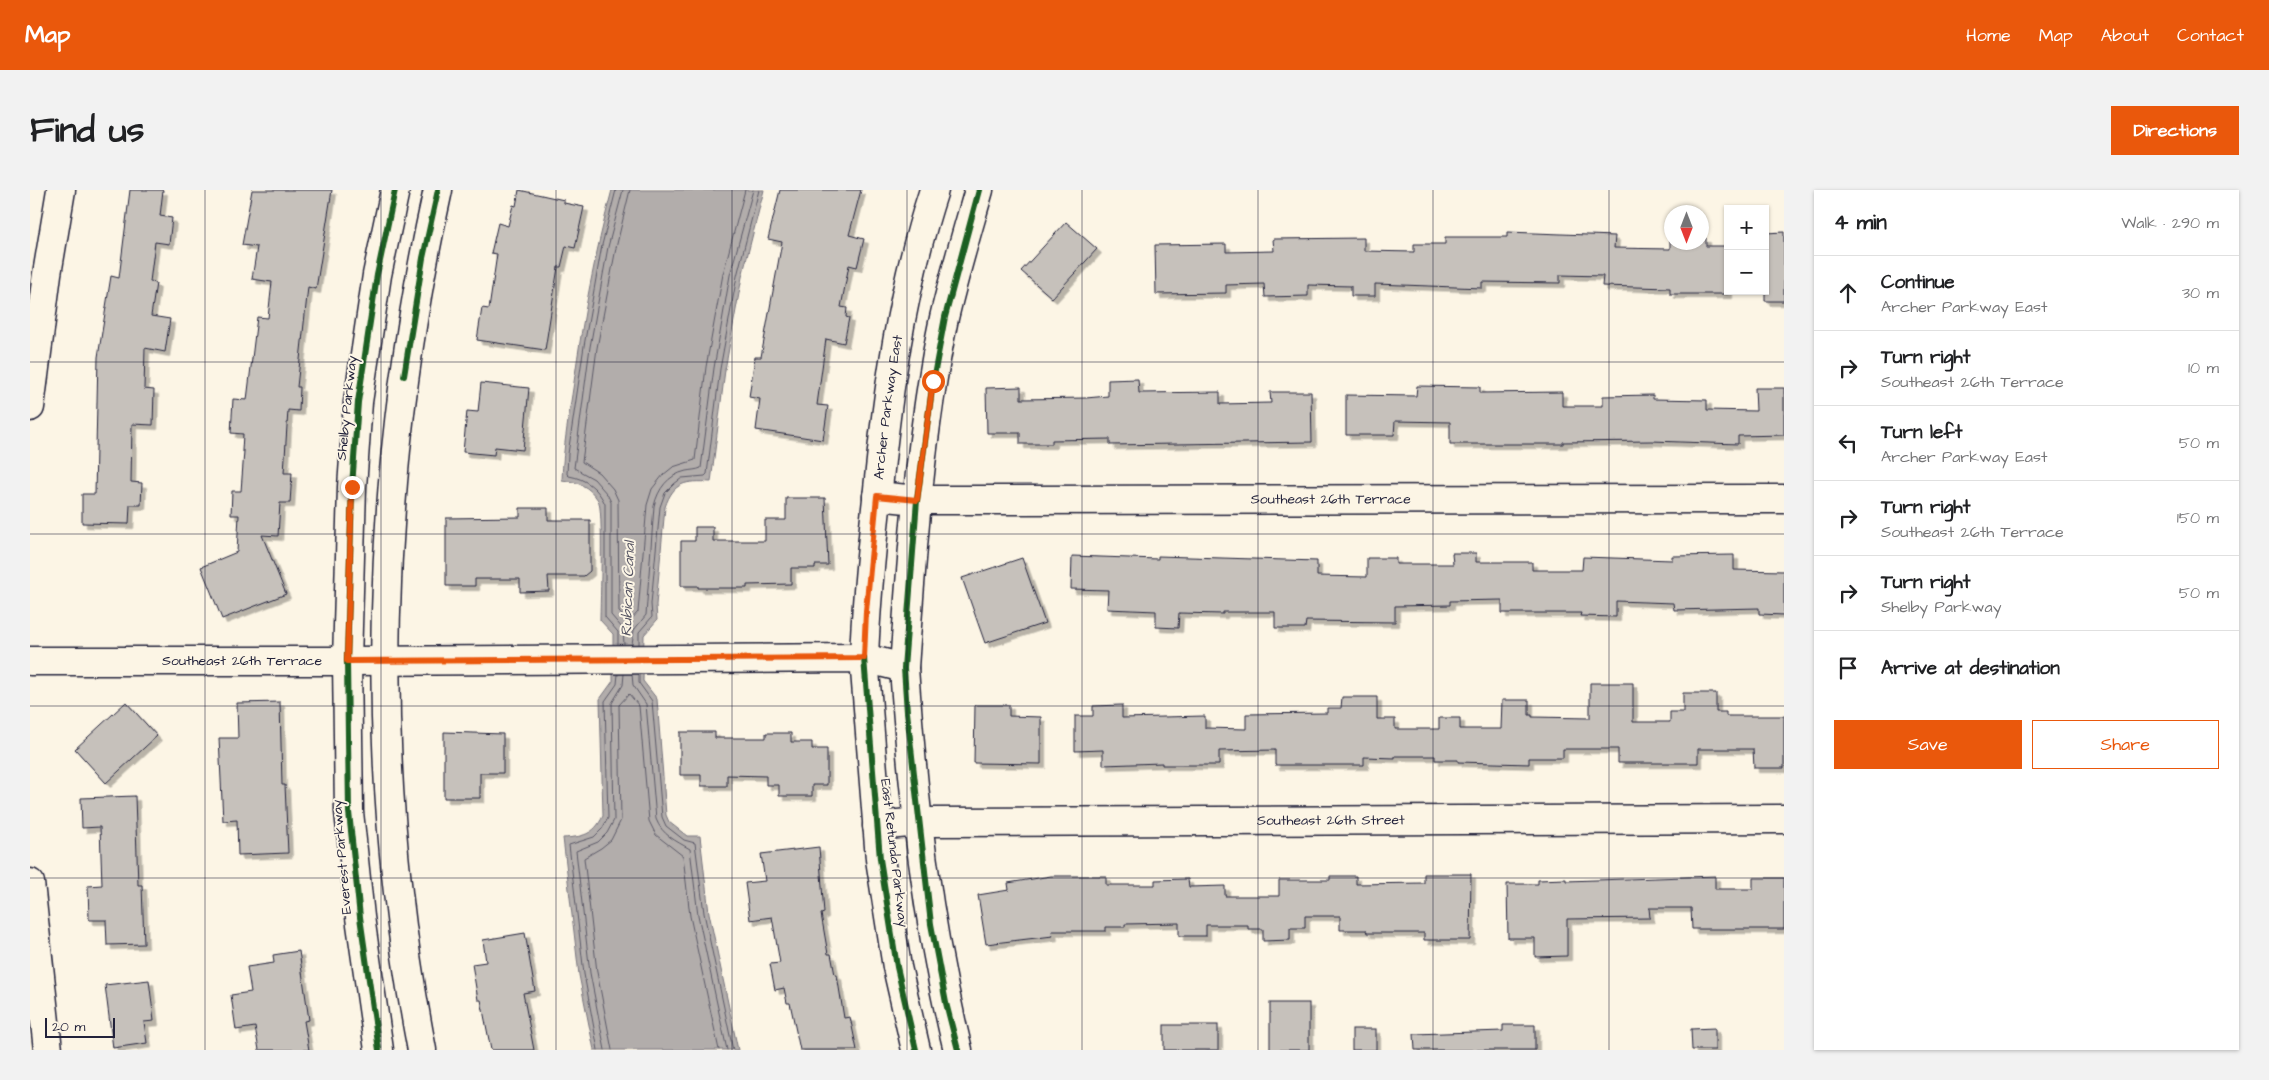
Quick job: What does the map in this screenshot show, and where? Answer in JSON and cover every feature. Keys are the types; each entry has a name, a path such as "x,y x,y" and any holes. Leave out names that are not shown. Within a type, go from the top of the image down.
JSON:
{"street":[{"path":"30,407 47,274 61,190"},
{"name":"Shelby Parkway","path":"347,661 352,487 358,402 377,275 395,190"},
{"path":"422,1050 402,922 388,797 384,661 391,506 404,376 423,258 438,190"},
{"name":"Archer Parkway East","path":"864,658 866,611 882,436 894,353 906,295 934,190"},
{"path":"904,668 917,500 933,381 945,317 979,190"},
{"name":"Southeast 26th Terrace","path":"877,496 917,500 1784,499"},
{"name":"Southeast 26th Terrace","path":"30,661 864,658 904,668"},
{"name":"East Retunda Parkway","path":"864,658 877,826 897,967 916,1050"},
{"name":"Everest Parkway","path":"347,661 349,812 360,917 379,1050"},
{"name":"East Retunda Parkway","path":"904,668 931,924 946,1003 958,1050"},
{"name":"Southeast 26th Street","path":"877,826 919,822 1784,820"},
{"path":"30,883 48,1050"}],"water":[{"name":"Rubican Canal","path":"612,190 764,190 742,277 725,370 711,482 682,484 672,492 665,507 656,605 657,620 644,635 643,681 657,699 666,815 669,822 687,836 700,836 709,913 738,1050 594,1050 579,975 563,838 587,834 596,827 603,816 600,699 613,681 613,634 600,620 601,520 598,500 591,491 583,486 562,480 566,431 585,309"}],"building":[{"path":"130,190 163,190 160,216 172,218 169,244 155,242 150,282 156,283 151,316 170,319 165,352 145,348 144,389 154,390 153,425 132,424 131,482 142,483 141,505 130,505 129,524 82,523 82,494 95,494 98,357 111,276 119,278"},
{"path":"252,190 332,190 316,289 308,287 297,387 300,387 299,411 288,410 284,473 292,473 290,503 280,503 278,536 262,535 286,594 222,619 201,567 237,552 239,515 231,515 232,491 241,491 244,451 242,451 243,434 231,433 233,399 247,400 257,317 268,318 272,282 252,279 257,247 242,245"},
{"path":"519,190 564,200 564,203 584,207 575,248 566,246 561,267 558,267 545,350 477,340 482,308 489,309 497,254 491,253 498,223 508,226 513,205 516,206"},
{"path":"780,190 861,190 849,235 864,239 857,267 849,265 841,307 847,308 846,317 849,318 844,343 826,339 817,405 828,406 823,440 756,430 760,399 749,397 755,357 761,357 782,242 768,239"},
{"path":"1066,222 1097,249 1052,298 1021,271"},
{"path":"1507,232 1615,236 1614,248 1709,250 1709,246 1724,246 1724,294 1670,294 1670,288 1602,286 1603,276 1560,275 1560,283 1482,282 1482,288 1375,284 1375,296 1351,296 1351,286 1308,285 1308,296 1265,297 1264,284 1226,285 1226,293 1156,294 1155,245 1226,244 1226,252 1274,251 1273,239 1364,238 1364,251 1414,252 1414,244 1445,244 1445,237 1507,237"},
{"path":"1784,232 1784,301 1765,301 1765,295 1769,295 1769,233"},
{"path":"1138,379 1139,393 1220,392 1220,404 1271,403 1270,392 1311,392 1312,442 1110,445 1110,439 1052,440 1052,444 1020,444 1020,433 987,433 986,388 1021,387 1021,399 1086,398 1108,396 1108,380"},
{"path":"481,383 529,388 523,450 495,447 494,455 463,452 467,411 478,412"},
{"path":"1417,386 1480,387 1480,393 1562,392 1562,406 1603,406 1603,396 1653,395 1653,399 1707,400 1707,410 1756,411 1755,388 1784,388 1784,435 1738,436 1738,444 1652,441 1563,442 1563,444 1450,444 1450,422 1395,421 1394,435 1346,435 1346,395 1416,396"},
{"path":"786,498 825,498 828,565 815,565 815,568 791,568 791,584 747,585 747,588 681,586 681,541 695,541 695,527 713,527 713,541 765,541 765,520 786,520"},
{"path":"520,508 548,508 548,520 590,520 590,571 584,576 548,576 549,591 520,592 520,579 475,579 475,586 446,586 446,518 520,517"},
{"path":"1452,553 1476,553 1476,562 1532,562 1532,570 1582,570 1583,557 1672,560 1672,556 1734,555 1734,570 1784,571 1784,615 1759,614 1759,608 1674,610 1673,603 1616,601 1616,617 1580,616 1581,613 1502,613 1502,600 1450,601 1450,605 1395,606 1395,622 1306,621 1305,628 1275,628 1275,612 1179,613 1178,628 1156,627 1156,611 1107,609 1108,590 1071,589 1072,556 1158,559 1158,556 1317,561 1317,576 1367,577 1367,558 1396,558 1396,564 1453,564"},
{"path":"1022,558 1045,623 985,643 962,578"},
{"path":"1590,683 1633,683 1633,722 1670,722 1670,712 1683,712 1683,693 1716,693 1716,712 1726,712 1726,716 1784,716 1784,768 1754,768 1753,749 1698,749 1698,763 1618,763 1618,749 1563,749 1563,758 1529,758 1529,764 1458,762 1458,760 1435,760 1435,756 1395,756 1395,758 1364,757 1364,765 1275,765 1275,750 1219,751 1219,765 1162,765 1162,763 1103,765 1103,750 1075,751 1075,716 1093,716 1093,706 1122,705 1122,718 1205,716 1205,728 1246,729 1246,714 1327,713 1327,708 1341,708 1342,697 1377,697 1377,719 1395,719 1395,729 1439,729 1439,718 1460,718 1460,729 1501,729 1502,700 1529,700 1529,715 1532,715 1532,717 1590,718"},
{"path":"126,702 157,736 106,783 75,749"},
{"path":"280,702 282,785 285,785 288,853 238,855 237,820 223,821 219,738 238,738 237,703"},
{"path":"975,705 1009,705 1009,716 1041,717 1041,764 974,763"},
{"path":"444,732 503,734 503,773 480,773 480,798 444,798"},
{"path":"680,732 715,732 715,738 766,738 766,733 791,733 791,742 812,742 812,749 827,749 827,785 812,785 812,796 779,796 779,785 766,785 766,776 727,775 727,786 701,786 701,775 680,775"},
{"path":"135,796 138,885 142,885 144,944 107,945 106,920 89,920 88,886 102,885 100,827 82,828 81,798"},
{"path":"819,847 824,913 821,914 828,954 831,954 835,975 837,975 844,1018 850,1017 857,1050 800,1050 790,1003 787,1003 784,988 775,990 770,964 780,963 772,917 750,920 745,883 765,881 761,854"},
{"path":"1424,874 1471,874 1470,940 1424,940 1424,933 1367,933 1366,930 1340,930 1340,916 1305,916 1305,928 1290,928 1290,940 1263,941 1263,929 1248,929 1248,925 1206,925 1206,936 1179,936 1179,923 1125,924 1125,927 1106,927 1106,931 1052,931 1053,936 986,944 978,895 1009,890 1008,883 1051,876 1106,876 1106,885 1155,885 1155,880 1188,879 1189,887 1225,886 1225,896 1279,896 1279,880 1330,880 1330,876 1356,876 1356,884 1424,883"},
{"path":"1715,876 1715,889 1753,889 1753,878 1784,878 1784,929 1692,929 1691,908 1649,908 1650,918 1567,919 1567,956 1535,957 1535,938 1508,938 1507,884 1538,884 1538,880 1566,879 1566,881"},
{"path":"525,933 535,991 523,993 534,1050 491,1050 481,1000 478,1000 472,964 486,962 483,940"},
{"path":"299,951 309,1020 304,1021 309,1050 259,1050 255,1027 236,1030 231,995 251,992 247,967 274,963 273,955"},
{"path":"149,980 154,1021 144,1022 147,1043 113,1048 105,985"},
{"path":"1270,1003 1309,1003 1309,1050 1270,1050"},
{"path":"1164,1025 1218,1025 1218,1050 1164,1050"},
{"path":"1503,1025 1535,1025 1535,1050 1415,1050 1414,1034 1503,1031"},
{"path":"1715,1028 1715,1050 1692,1050 1691,1029"},
{"path":"1352,1029 1376,1029 1376,1050 1352,1050"}],"cycle path":[{"path":"379,1050 360,917 349,812 347,661 352,487 358,402 377,275 395,190"},
{"path":"404,376 423,258 438,190"},
{"path":"958,1050 946,1003 931,924 907,712 904,668 917,500 933,381 945,317 979,190"},
{"path":"864,658 880,859 897,967 916,1050"}],"route":[{"path":"352,487 347,661 864,658 866,611 877,496 917,500 933,381"}]}
